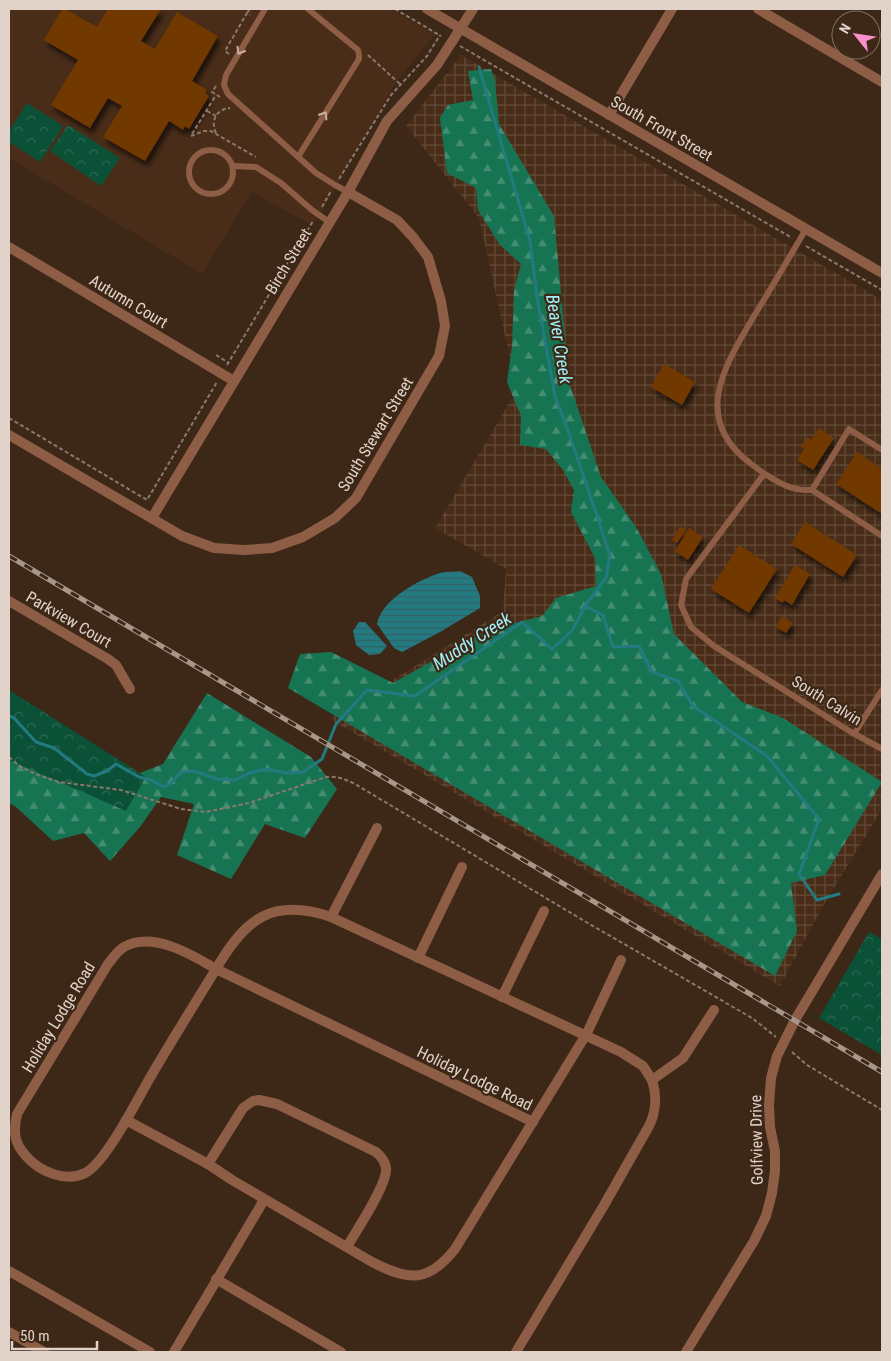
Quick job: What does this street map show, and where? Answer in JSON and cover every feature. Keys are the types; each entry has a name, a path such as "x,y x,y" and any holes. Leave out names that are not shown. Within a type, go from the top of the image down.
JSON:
{"street":[{"name":"South Front Street","path":"427,9 882,273"},
{"name":"Birch Street","path":"152,518 348,192 388,121 437,65 473,9"},
{"path":"609,115 672,9"},
{"path":"758,9 882,82"},
{"name":"South Stewart Street","path":"9,435 182,536 214,548 244,550 272,548 304,537 335,518 356,498 440,356 445,326 441,301 428,257 397,220 348,192"},
{"name":"Autumn Court","path":"9,247 234,382"},
{"name":"Parkview Court","path":"9,601 108,659 116,665 130,689"},
{"path":"332,918 377,828"},
{"path":"418,958 462,867"},
{"name":"Golfview Drive","path":"686,1352 754,1240 766,1216 775,1171 775,1151 770,1127 769,1105 770,1078 777,1056 795,1020 882,874"},
{"name":"Holiday Lodge Road","path":"533,1122 216,969 188,954 148,942 132,944 119,951 108,964 17,1114 14,1128 15,1139 20,1149 39,1168 63,1176 84,1174 92,1167 118,1134 216,969 236,937 261,917 287,909 300,909 332,918 502,996 634,1059 643,1066 652,1080"},
{"path":"502,996 544,911"},
{"name":"Holiday Lodge Road","path":"126,1120 208,1164 264,1200 393,1273 411,1276 421,1274 438,1268 455,1249 584,1036 620,960"},
{"path":"516,1352 603,1208 652,1119 655,1096 652,1080 683,1058 714,1010"},
{"path":"208,1164 243,1108 253,1101 259,1100 277,1104 376,1152 386,1167 384,1182 347,1247"},
{"path":"174,1352 264,1200"},
{"path":"9,1271 150,1352"},
{"path":"216,1279 341,1352"},
{"path":"9,1332 44,1352"}],"lane":[{"path":"265,9 226,75 224,85 228,94 298,157 335,185 348,192"},
{"path":"298,157 359,59 358,50 308,9"},
{"path":"210,150 224,154 230,159 233,166 234,173 229,187 216,194 202,193 196,189 190,177 189,169 196,156 210,150"},
{"path":"233,166 256,167 282,183 329,222"},
{"path":"806,229 730,356 718,393 717,400 720,420 727,437 741,456 764,474 795,489 812,490 882,536"},
{"path":"812,490 849,430 882,450"},
{"name":"South Calvin","path":"764,474 686,579 681,605 691,627 714,646 854,734 882,749"},
{"path":"854,734 882,690"}],"path":[{"path":"247,13 250,9"},
{"path":"9,418 147,500 373,121 391,95 442,36 394,9"},
{"path":"460,46 794,239"},
{"path":"191,136 216,94"},
{"path":"218,135 214,126 216,116 222,109 232,108"},
{"path":"206,110 216,116"},
{"path":"805,245 882,290"},
{"path":"216,355 229,363"}],"shaded area":[{"path":"9,9 390,9 435,34 397,81 313,226 252,192 202,274 9,158"},
{"path":"461,55 882,300 882,809 823,906 780,986 330,719 503,611 506,569 435,528 517,390 479,218 406,126"}],"green space":[{"path":"491,69 495,80 499,124 554,216 569,382 601,477 636,527 661,574 674,634 742,702 783,718 882,782 825,875 791,883 797,931 775,976 288,688 300,654 331,652 393,683 488,630 542,616 556,598 596,586 595,558 571,512 574,490 563,470 546,449 520,445 521,416 507,382 512,346 514,291 521,264 500,245 478,210 476,188 447,173 440,118 448,105 473,100 468,71"},
{"path":"27,103 63,126 40,162 9,142 9,131"},
{"path":"68,125 120,158 101,186 50,151"},
{"path":"9,690 146,777 126,811 9,760"},
{"path":"207,693 311,757 337,789 305,838 265,824 231,879 177,855 194,804 161,797 140,827 110,861 84,833 53,841 16,807 9,803 9,696 132,776 163,764"},
{"path":"869,932 882,939 882,1055 819,1018"}],"water":[{"path":"460,571 472,577 480,596 480,608 402,652 394,648 377,624 385,607 402,592 431,576 442,572"},
{"path":"359,622 365,622 387,646 380,654 369,655 356,645 353,631"}],"building":[{"path":"62,9 97,27 108,9 161,9 141,41 155,49 177,12 218,36 192,81 207,90 205,93 209,96 189,129 185,126 183,130 169,121 145,161 103,137 122,106 108,98 90,128 51,105 78,60 44,40"},
{"path":"664,364 695,382 682,405 651,387"},
{"path":"819,428 834,438 813,470 797,460 804,449 801,447 807,437 811,440"},
{"path":"857,452 882,469 882,514 836,484"},
{"path":"805,522 857,555 843,577 791,544"},
{"path":"680,526 686,530 677,543 672,540"},
{"path":"689,528 703,537 688,560 675,551"},
{"path":"739,545 777,569 749,613 711,589"},
{"path":"795,565 810,574 792,605 784,600 783,603 775,598"},
{"path":"782,616 793,623 786,633 776,627"}],"waterway":[{"name":"Beaver Creek","path":"479,67 530,241 537,297 555,396 610,555 606,578 585,606"},
{"name":"Muddy Creek","path":"9,716 14,718 36,742 54,748 87,774 94,776 107,771 116,764 139,777 151,780 164,787 170,784 181,772 194,771 217,779 235,780 249,773 266,769 286,773 303,772 322,759 336,724 367,690 415,696 522,622 552,649 572,631 585,606 603,615 613,647 639,646 652,672 678,681 693,706 767,756 819,819 799,874 817,900 839,894"}],"railway":[{"path":"9,556 882,1072"}]}
